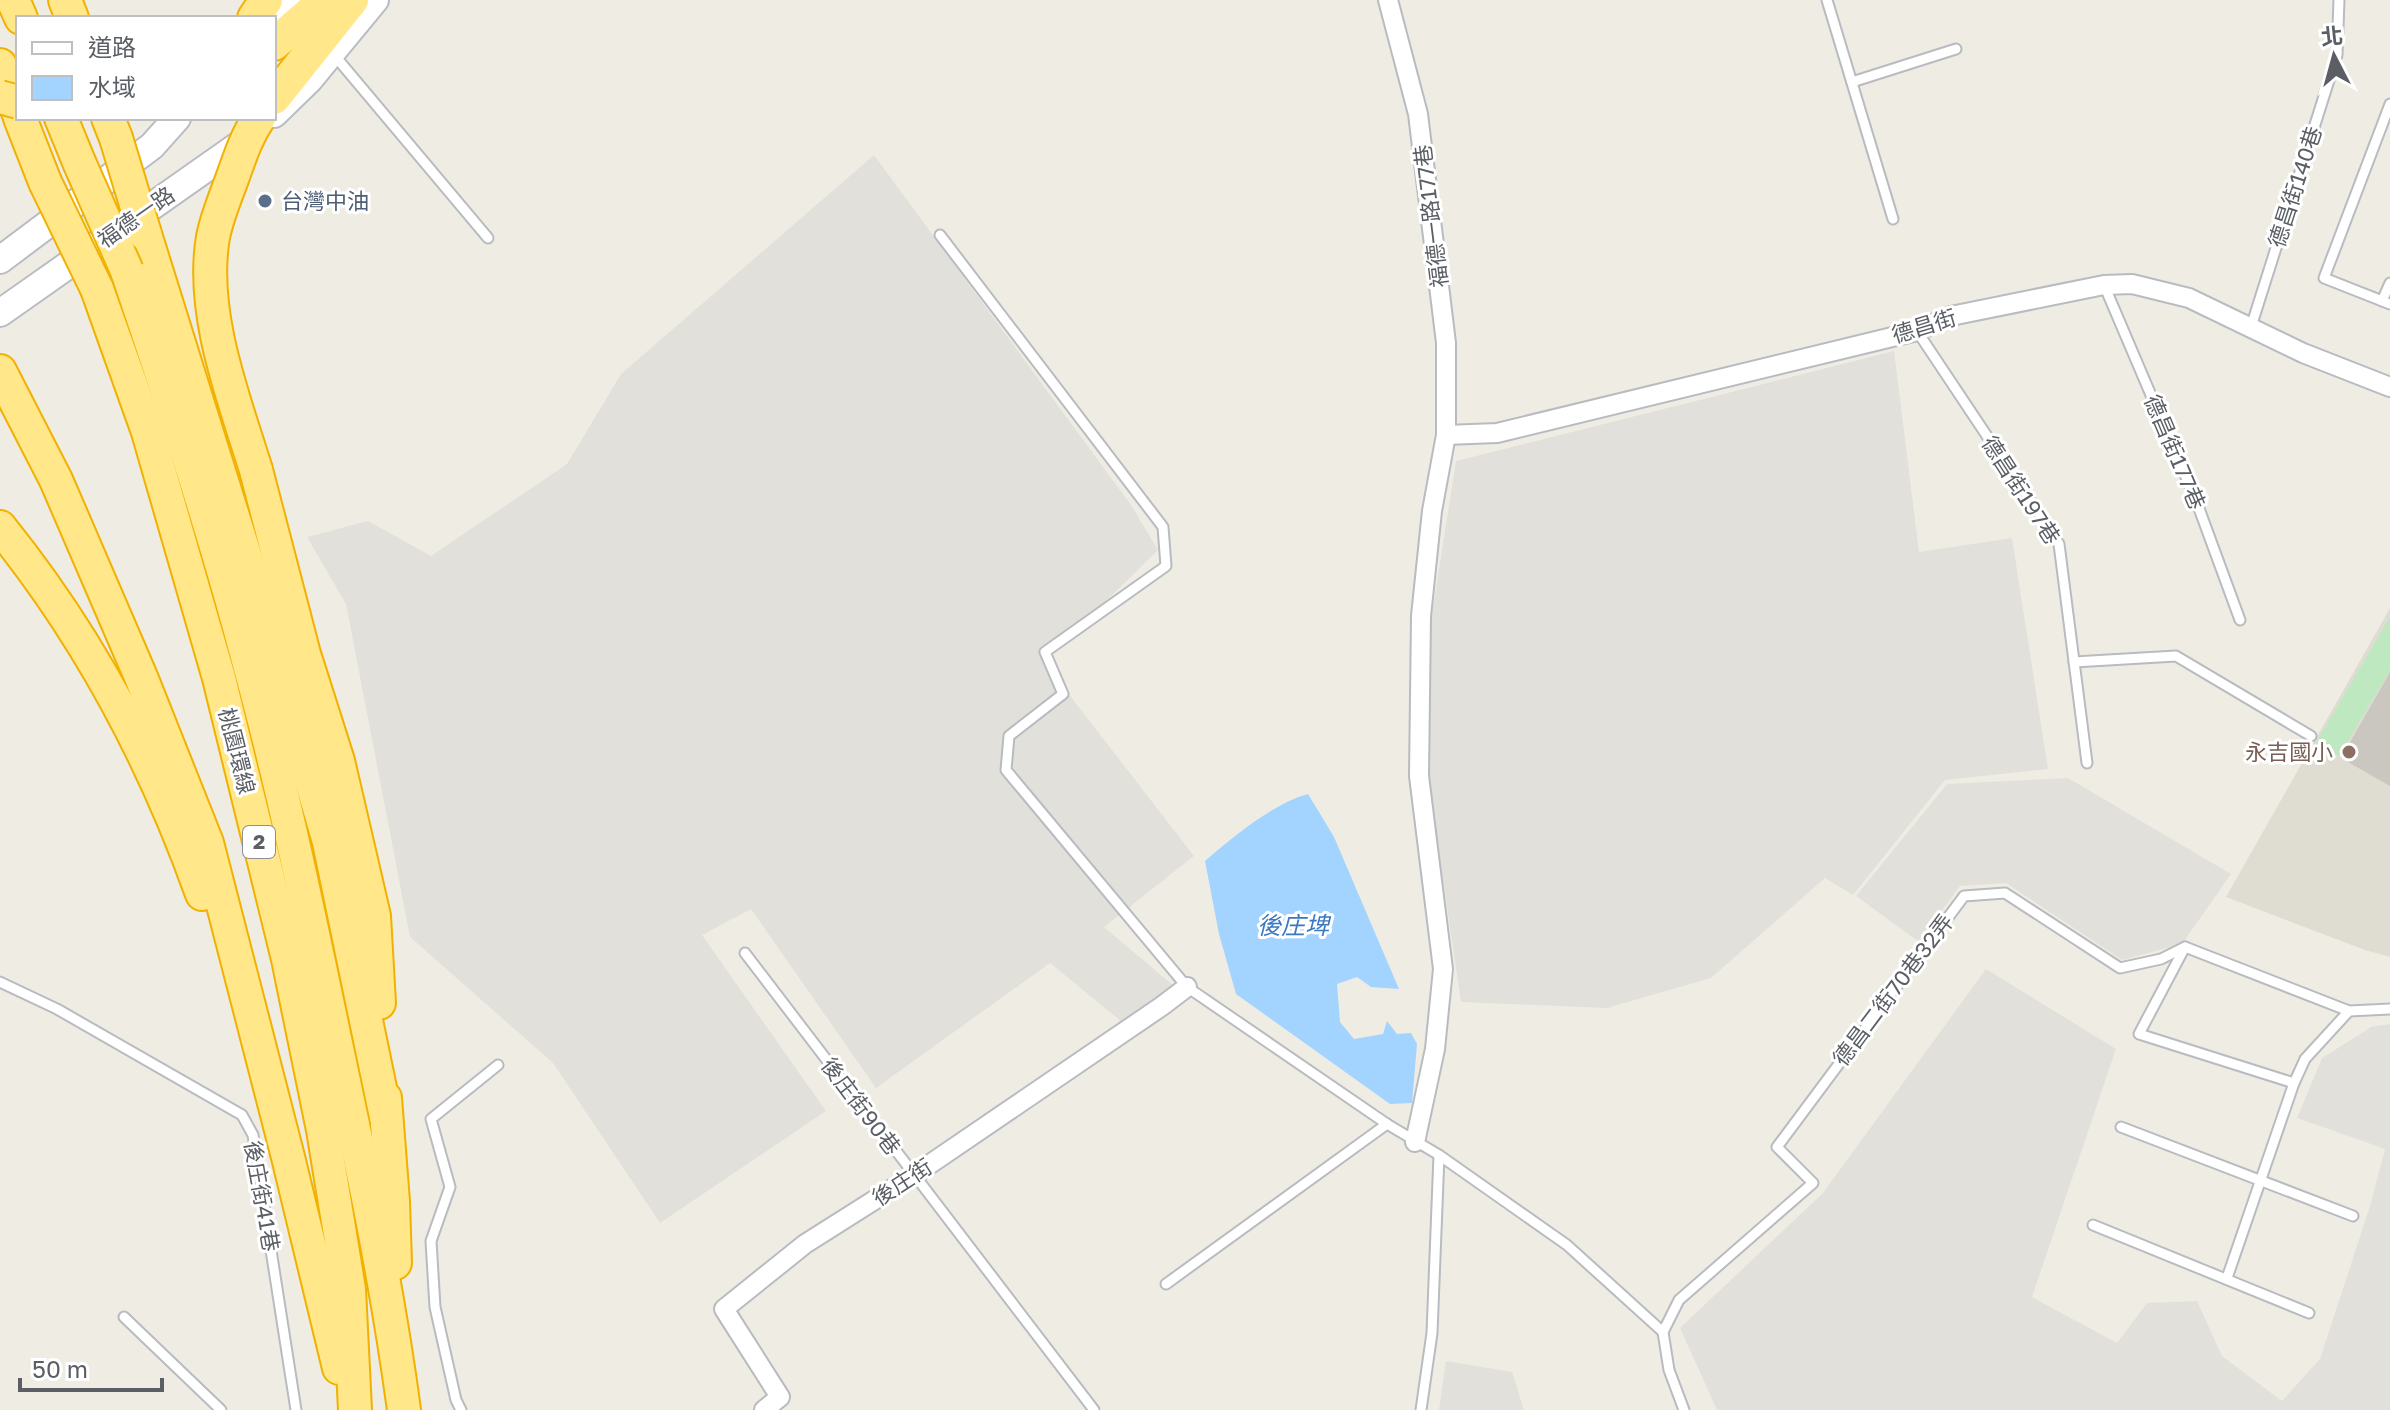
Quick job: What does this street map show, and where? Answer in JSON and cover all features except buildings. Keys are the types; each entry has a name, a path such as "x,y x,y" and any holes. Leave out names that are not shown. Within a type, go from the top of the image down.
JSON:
{"highway":[{"path":"276,42 325,0"},
{"path":"276,95 352,0"},
{"path":"0,65 16,107"},
{"name":"桃園環線","path":"21,120 45,182 97,289 148,432 219,678 288,959 323,1130 349,1289 352,1410"},
{"name":"桃園環線","path":"62,120 127,271 174,412 249,662 284,798 353,1125 404,1410"},
{"path":"258,120 248,134 218,216 213,240 215,320 228,380 256,470 304,654 338,761 374,916 393,1202 398,1364"},
{"path":"112,128 255,587 329,842 386,1117"},
{"path":"0,371 56,480 141,677 207,843 352,1410"},
{"path":"0,527 26,560 99,670 132,732 189,859 259,1048"}],"main road":[{"path":"275,16 291,0"},
{"path":"276,112 309,80 375,0"},
{"name":"福德一路","path":"0,260 152,146 175,120"},
{"name":"福德一路","path":"0,313 242,144 268,120"}],"street":[{"name":"福德一路177巷","path":"1388,0 1418,114 1446,343 1446,435 1432,511 1421,616 1419,776 1443,969 1435,1049 1415,1142"},
{"name":"德昌街","path":"1446,435 1497,433 1917,331 1951,316 2104,285 2132,284 2189,298 2303,353 2390,387"},
{"name":"後庄街","path":"764,1410 780,1397 724,1309 805,1244 914,1175 1187,987"}],"lane":[{"path":"1827,0 1893,219"},
{"name":"德昌街140巷","path":"2251,327 2337,55 2339,0"},
{"path":"1852,82 1956,49"},
{"path":"332,53 488,238"},
{"path":"2390,104 2324,278 2386,302 2390,283"},
{"path":"940,235 1163,527 1166,566 1045,652 1063,694 1009,736 1006,770 1187,987 1387,1124 1439,1155 1567,1245 1663,1332 1669,1370 1684,1410"},
{"name":"德昌街177巷","path":"2104,285 2197,503 2240,620"},
{"name":"德昌街197巷","path":"1917,331 2059,544 2087,763"},
{"path":"2074,662 2176,656 2311,736"},
{"name":"德昌二街70巷32弄","path":"1663,1332 1679,1300 1813,1183 1777,1147 1964,896 2005,893 2120,968 2161,959 2185,947"},
{"path":"2294,1083 2139,1034 2185,947 2349,1011 2390,1009"},
{"name":"後庄街90巷","path":"745,953 1094,1410"},
{"name":"後庄街41巷","path":"0,982 57,1009 242,1115 253,1135 296,1410"},
{"path":"2227,1278 2294,1083 2305,1059 2349,1011"},
{"path":"461,1410 456,1400 435,1307 431,1241 450,1187 431,1119 498,1065"},
{"path":"1166,1284 1387,1124"},
{"path":"2121,1127 2353,1216"},
{"path":"1421,1410 1432,1333 1439,1155"},
{"path":"2093,1225 2309,1313"},
{"path":"124,1317 221,1410"}],"shaded area":[{"path":"874,155 1131,505 1158,550 1044,662 1194,856 1104,927 1175,987 1122,1022 1050,963 876,1088 751,909 702,935 826,1111 660,1223 553,1063 410,937 346,604 307,537 368,521 431,556 567,464 621,374"},
{"path":"1894,351 1919,552 2012,538 2048,769 1945,780 1853,895 1825,878 1711,978 1607,1008 1461,1002 1427,771 1432,614 1456,461"},
{"name":"永吉國小","path":"2390,608 2390,957 2226,897"},
{"path":"2068,778 2231,874 2182,944 2122,960 2006,883 1960,886 1919,942 1856,896 1947,784"},
{"path":"1986,969 2116,1049 2032,1297 2117,1343 2147,1303 2197,1301 2222,1356 2282,1401 2320,1359 2370,1206 2385,1149 2297,1118 2322,1058 2371,1027 2390,1024 2390,1410 1717,1410 1680,1328 1823,1193"},
{"path":"1446,1361 1512,1372 1524,1410 1439,1410"}],"green space":[{"path":"2390,617 2390,670 2339,756 2316,743"}],"water":[{"name":"後庄埤","path":"1308,794 1334,837 1399,989 1371,987 1357,977 1337,984 1340,1022 1354,1039 1383,1034 1387,1021 1397,1034 1411,1033 1417,1044 1412,1103 1390,1104 1236,994 1219,934 1205,861 1267,813"}],"place":[{"name":"台灣中油","path":"265,201"},
{"name":"永吉國小","path":"2349,752"}]}
